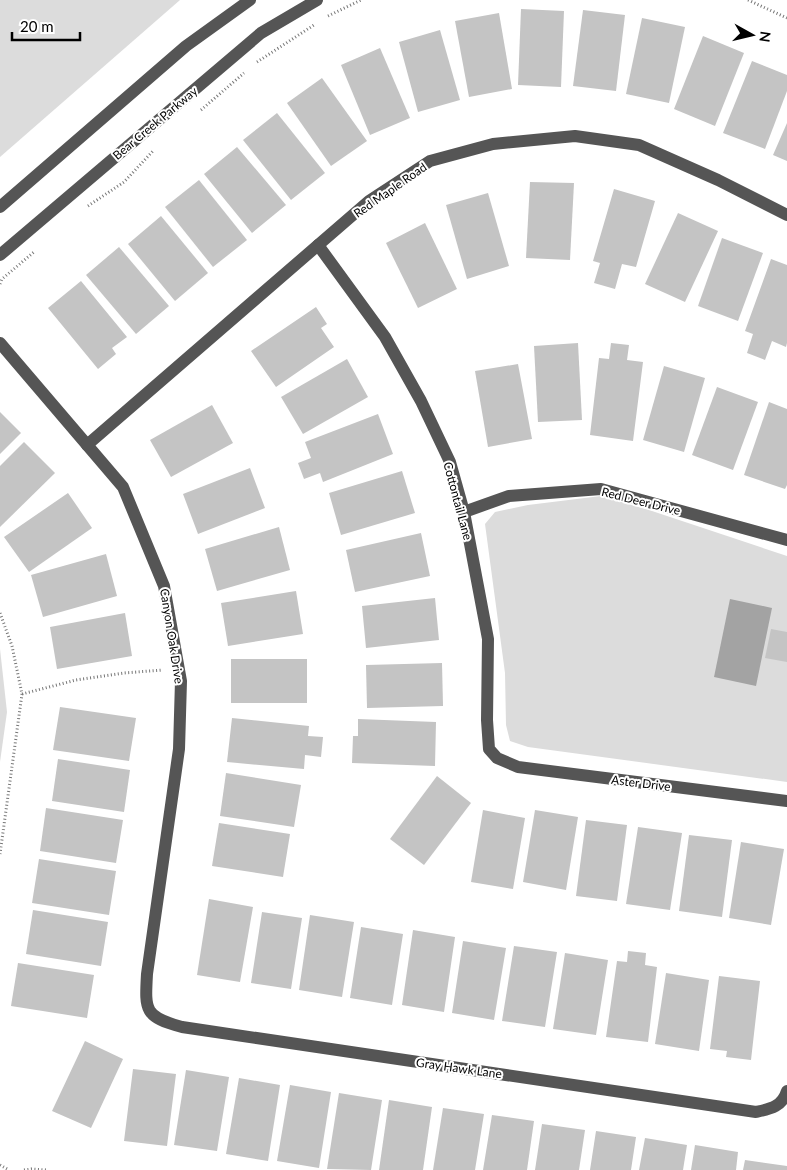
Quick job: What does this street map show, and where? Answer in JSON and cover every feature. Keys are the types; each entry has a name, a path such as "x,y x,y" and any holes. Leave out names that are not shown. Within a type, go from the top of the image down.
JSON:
{"street":[{"path":"0,207 186,46 250,0"},
{"name":"Bear Creek Parkway","path":"0,255 261,33 317,0"},
{"name":"Red Maple Road","path":"87,445 370,201 430,161 493,144 575,136 639,145 718,180 787,216"},
{"name":"Cottontail Lane","path":"318,245 385,337 421,401 450,462 464,512 488,639 486,720 488,749 498,758"},
{"name":"Canyon Oak Drive","path":"0,343 123,487 164,586 181,681 179,749 147,974 146,999 149,1010"},
{"name":"Red Deer Drive","path":"464,512 509,496 601,489 787,540"},
{"name":"Aster Drive","path":"498,758 518,768 787,801"},
{"name":"Gray Hawk Lane","path":"149,1010 161,1021 182,1027 756,1112 773,1109 785,1097 787,1091"}],"path":[{"path":"252,67 329,15 361,0"},
{"path":"748,0 787,18"},
{"path":"199,112 245,72"},
{"path":"83,210 124,182 159,144"},
{"path":"0,284 2,279 39,248"},
{"path":"0,613 12,646 22,694 0,854"},
{"path":"22,694 76,680 124,673 179,669"},
{"path":"0,1165 8,1170"},
{"path":"24,1170 47,1170"}],"shaded area":[{"path":"0,0 180,0 0,157"},
{"path":"601,496 787,556 787,782 528,747 510,741 506,725 505,673 485,524 495,512 528,505"},
{"path":"730,599 772,608 756,686 714,677"},
{"path":"0,649 7,712 0,762"}],"building":[{"path":"521,9 564,11 561,87 518,85"},
{"path":"583,10 625,15 616,91 573,86"},
{"path":"499,13 512,89 469,97 455,21"},
{"path":"642,18 685,27 669,103 626,94"},
{"path":"440,30 460,100 418,112 399,42"},
{"path":"703,36 744,53 715,126 674,109"},
{"path":"380,48 410,118 370,135 341,65"},
{"path":"752,61 787,75 787,91 765,149 723,133"},
{"path":"322,78 367,141 331,166 287,103"},
{"path":"277,113 325,173 291,200 243,140"},
{"path":"787,123 787,161 773,155"},
{"path":"237,147 286,205 252,233 204,174"},
{"path":"199,180 247,240 213,267 165,207"},
{"path":"530,182 574,183 570,260 526,258"},
{"path":"614,189 655,201 636,267 622,264 615,289 594,283 600,263 593,261"},
{"path":"488,193 509,266 467,279 446,205"},
{"path":"678,213 718,231 685,302 645,284"},
{"path":"161,216 208,273 175,301 128,244"},
{"path":"425,223 457,289 418,308 386,243"},
{"path":"722,238 763,253 738,321 698,306"},
{"path":"119,247 169,306 136,334 86,275"},
{"path":"771,259 787,265 787,343 786,347 772,341 765,360 747,353 753,334 745,331"},
{"path":"81,281 127,337 112,348 116,354 98,369 48,308"},
{"path":"316,307 327,324 321,328 334,347 276,387 251,351"},
{"path":"578,343 582,420 538,422 534,346"},
{"path":"611,343 629,345 627,360 643,362 633,441 590,435 599,358 609,359"},
{"path":"347,359 368,397 303,434 281,397"},
{"path":"518,364 532,439 488,447 475,371"},
{"path":"664,366 705,378 684,452 643,440"},
{"path":"717,387 758,402 733,470 692,455"},
{"path":"769,402 787,409 787,485 785,489 744,475"},
{"path":"212,405 233,443 171,477 150,440"},
{"path":"0,412 21,433 0,454"},
{"path":"378,414 393,454 323,482 320,473 304,479 298,463 311,458 305,442"},
{"path":"24,442 55,473 0,527 0,466"},
{"path":"250,468 265,508 198,534 183,494"},
{"path":"402,471 415,513 341,535 329,493"},
{"path":"68,493 92,528 29,572 4,537"},
{"path":"279,527 290,570 217,591 205,549"},
{"path":"421,533 430,576 355,592 346,550"},
{"path":"106,554 117,596 43,617 31,575"},
{"path":"296,591 303,634 228,646 221,603"},
{"path":"435,598 439,640 366,648 362,606"},
{"path":"125,613 132,656 57,669 50,627"},
{"path":"771,629 787,632 787,662 765,658"},
{"path":"231,659 307,659 307,703 231,703"},
{"path":"442,663 443,706 367,708 366,665"},
{"path":"60,707 136,718 129,761 53,750"},
{"path":"232,718 309,726 308,736 323,737 321,757 305,755 304,769 227,762"},
{"path":"358,719 436,722 435,766 352,763 353,736 358,736"},
{"path":"58,759 130,770 124,812 52,801"},
{"path":"226,773 301,785 294,827 220,816"},
{"path":"437,776 471,803 424,865 390,839"},
{"path":"46,808 123,820 116,863 40,851"},
{"path":"483,810 525,818 513,889 471,882"},
{"path":"535,810 578,817 566,890 523,882"},
{"path":"586,820 627,825 617,901 576,896"},
{"path":"219,823 290,834 283,877 212,866"},
{"path":"638,827 682,833 670,910 626,904"},
{"path":"689,835 732,840 722,917 679,911"},
{"path":"741,842 784,849 771,925 729,918"},
{"path":"39,859 116,871 109,915 32,903"},
{"path":"209,899 253,907 240,982 197,975"},
{"path":"33,910 108,922 101,966 26,954"},
{"path":"262,912 302,918 291,989 251,983"},
{"path":"310,915 354,922 342,997 299,990"},
{"path":"361,927 403,934 392,1005 350,998"},
{"path":"413,930 455,937 444,1012 402,1005"},
{"path":"463,941 506,948 494,1020 452,1013"},
{"path":"514,946 557,952 545,1027 502,1021"},
{"path":"628,951 646,953 645,965 657,967 648,1042 606,1037 617,961 627,962"},
{"path":"565,953 608,960 596,1035 553,1029"},
{"path":"18,963 94,975 87,1018 11,1006"},
{"path":"666,973 709,980 699,1051 655,1044"},
{"path":"719,976 760,981 751,1060 726,1057 727,1051 710,1049"},
{"path":"85,1041 123,1059 91,1128 52,1111"},
{"path":"133,1069 176,1074 167,1146 124,1141"},
{"path":"186,1070 229,1077 217,1151 174,1145"},
{"path":"239,1078 280,1085 268,1161 226,1154"},
{"path":"290,1085 331,1092 319,1168 277,1161"},
{"path":"339,1093 382,1100 371,1170 327,1169"},
{"path":"389,1100 432,1107 423,1170 379,1170"},
{"path":"443,1108 484,1114 475,1170 433,1170"},
{"path":"492,1115 534,1121 527,1170 483,1170"},
{"path":"542,1124 585,1130 579,1170 535,1170"},
{"path":"596,1131 636,1137 631,1170 590,1170"},
{"path":"645,1138 687,1145 683,1170 639,1170"},
{"path":"695,1145 738,1152 736,1170 691,1170"},
{"path":"745,1160 787,1166 787,1170 743,1170"}]}
